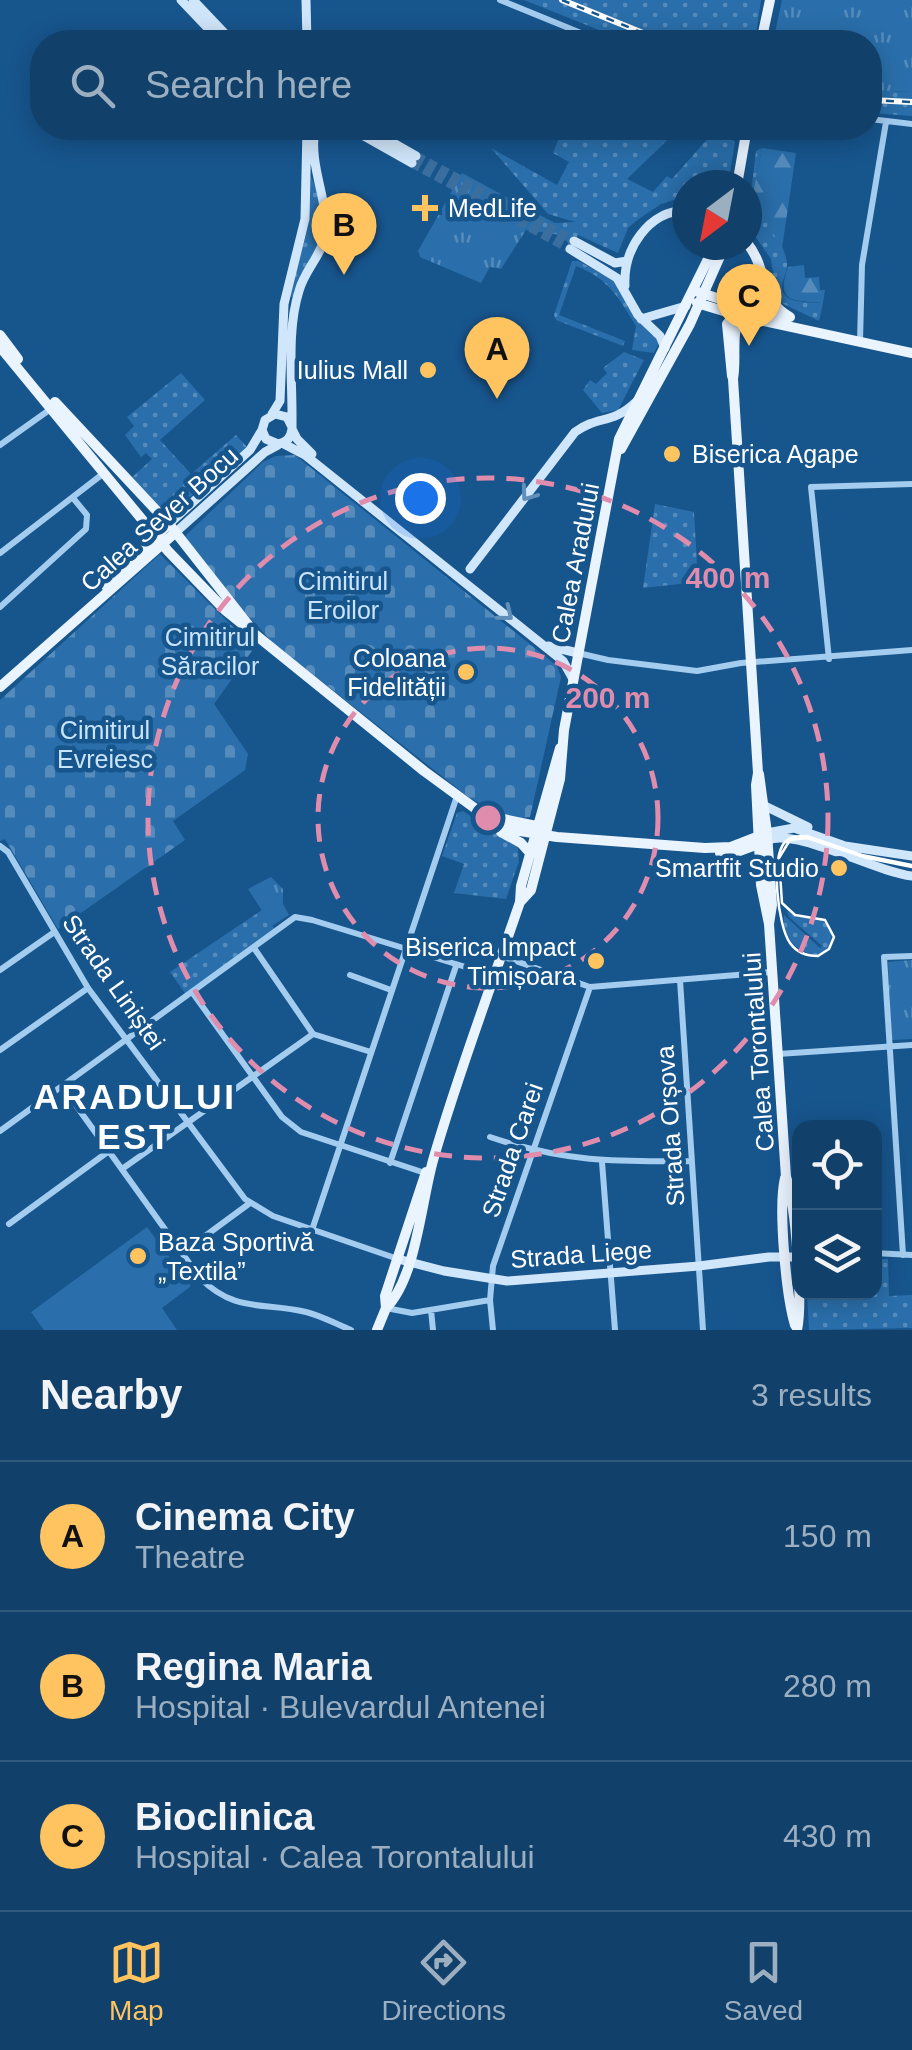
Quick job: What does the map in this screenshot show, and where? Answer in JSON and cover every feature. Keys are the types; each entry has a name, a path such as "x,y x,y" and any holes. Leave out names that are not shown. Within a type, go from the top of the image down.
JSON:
{"main road":[{"path":"181,0 210,30"},
{"path":"193,0 222,30"},
{"path":"306,0 306,30"},
{"path":"764,30 770,0"},
{"path":"307,140 306,219 284,304 280,401 262,430 268,441 302,453 541,642 565,663 573,679"},
{"path":"281,444 289,438 292,428 293,312 300,286 325,236 325,214 315,170 315,140"},
{"path":"374,140 413,159 385,140"},
{"path":"739,170 744,140"},
{"path":"626,288 626,262 634,243 646,228 672,212"},
{"path":"626,262 615,264 572,245 626,288 641,319 660,336 665,348"},
{"name":"Calea Aradului","path":"520,902 530,890 560,779 573,679 620,439 665,348 698,301 710,260"},
{"name":"Calea Aradului","path":"619,451 718,260"},
{"path":"757,260 774,307 814,330"},
{"path":"737,315 758,297 764,283"},
{"path":"698,301 737,315 801,324"},
{"path":"641,319 698,301 737,315 912,352"},
{"name":"Calea Torontalului","path":"733,379 737,315"},
{"name":"Calea Torontalului","path":"737,315 733,379 792,1232"},
{"path":"735,350 745,328 768,322"},
{"path":"0,335 30,374 172,528 254,631 282,659"},
{"path":"0,348 160,540 224,610 456,796 492,819 514,830 705,848 731,847 794,828 868,851 912,856"},
{"path":"471,586 470,569 575,432 622,415 641,394"},
{"path":"271,415 285,416 302,445 429,547 454,565 470,569"},
{"name":"Calea Sever Bocu","path":"0,687 160,540 260,439 262,430"},
{"name":"Calea Sever Bocu","path":"172,528 259,457 281,444"},
{"path":"259,457 282,450 302,453"},
{"path":"541,642 578,653"},
{"name":"Calea Torontalului","path":"758,773 765,806 760,863 769,924"},
{"path":"765,806 831,842"},
{"path":"492,819 530,854"},
{"name":"Calea Aradului","path":"403,1260 520,902 530,854 543,831"},
{"path":"726,854 763,838 790,837 886,871 912,876"},
{"path":"705,848 760,863"},
{"name":"Calea Aradului","path":"378,1330 386,1308 396,1298 425,1173 432,1162"},
{"name":"Strada Liege","path":"403,1260 490,1280 699,1266 792,1253"},
{"name":"Calea Torontalului","path":"797,1329 798,1300"}],"street":[{"path":"500,0 573,30"},
{"path":"882,121 912,124"},
{"path":"860,342 859,305 886,122"},
{"path":"0,446 52,408"},
{"path":"0,553 104,473"},
{"path":"829,658 811,487 912,484"},
{"path":"0,606 86,529 87,515 73,498"},
{"path":"578,653 696,670 912,650"},
{"path":"312,1230 456,796"},
{"name":"Strada Liniștei","path":"0,846 8,852 88,988 250,1203 272,1216 403,1260"},
{"path":"0,1131 292,919 300,917 495,976"},
{"path":"0,970 53,933"},
{"path":"254,948 313,1034 371,1052"},
{"path":"501,956 590,986 772,972"},
{"path":"882,1253 908,1255 884,958 912,956"},
{"path":"390,1163 456,966"},
{"path":"350,975 392,990"},
{"name":"Strada Orșova","path":"680,980 704,1330"},
{"name":"Strada Carei","path":"493,1330 490,1280 590,986"},
{"path":"0,1050 88,988"},
{"path":"192,992 282,1117 301,1132 425,1173"},
{"path":"122,1169 313,1034"},
{"path":"778,1054 912,1045"},
{"path":"62,1086 204,1282 231,1301 302,1311 352,1330"},
{"path":"490,1137 533,1152 602,1162 691,1160"},
{"path":"9,1224 109,1151"},
{"path":"602,1162 615,1330"},
{"path":"182,1252 250,1203"},
{"path":"386,1308 404,1314 490,1300"},
{"path":"431,1310 433,1330"}],"green space":[{"path":"524,0 761,0 757,30 599,30"},
{"path":"782,0 912,0 912,92 882,91 882,30 776,30"},
{"path":"882,91 912,92 912,116 882,114"},
{"path":"558,140 668,140 627,179 653,192 667,176 672,179 672,201 628,228 618,253 578,235 571,246 561,235 526,230 532,211 555,223 575,222 548,214 491,148 557,185 569,162 553,153"},
{"path":"706,140 735,142 730,170 680,170"},
{"path":"762,148 758,170 754,170 756,151"},
{"path":"762,148 796,153 782,248 762,215 762,170 758,170"},
{"path":"309,172 322,222 316,251 295,298 289,296 309,224"},
{"path":"462,173 532,211 526,230 501,269 490,267 481,283 420,257 418,251"},
{"path":"762,213 785,254 784,294 802,302 823,303 819,321 777,301 771,259 762,246"},
{"path":"572,261 613,279 640,323 660,341 654,353 632,350 636,326 624,306 605,283 576,266 559,315 625,341 623,346 556,320 554,315"},
{"path":"804,265 805,278 819,277 820,290 825,290 823,303 795,300 785,294 788,267"},
{"path":"624,352 644,360 618,410 602,413 583,390 590,380 596,384 607,373 603,368"},
{"path":"181,373 205,400 160,440 191,474 236,435 248,448 164,519 129,480 152,459 146,453 141,457 125,435 134,426 127,417"},
{"name":"Cimitirul Eroilor","path":"295,455 557,666 561,677 530,817 506,815 467,796 273,643 184,537 263,462 276,456"},
{"path":"655,504 694,512 698,582 643,588"},
{"name":"Cimitirul Evreiesc","path":"160,554 254,648 214,704 248,754 245,770 173,821 185,840 58,929 5,839 0,841 0,700"},
{"path":"463,811 518,848 519,861 506,899 454,893 464,864 442,856 457,813"},
{"path":"271,877 283,889 283,904 289,915 272,926 248,889"},
{"path":"262,910 276,931 187,996 170,972"},
{"path":"787,911 796,917 822,919 832,933 829,948 817,955 796,947 785,929 784,915 822,946"},
{"path":"912,960 912,1039 891,1040 888,962"},
{"name":"Baza Sportivă „Textila”","path":"147,1227 191,1286 162,1308 177,1330 44,1330 31,1312"},
{"path":"882,1259 888,1259 889,1296 912,1295 912,1328 809,1330 807,1300 882,1300"}],"tunnel":[{"path":"416,156 574,241"},
{"path":"412,163 570,249"}],"tram line":[{"path":"912,865 862,855 807,836 787,840 780,850 778,862 777,892 790,943 802,953 818,956 829,949 834,937 825,920 795,915 782,903 779,858 790,840 807,838 867,858 912,867"}],"railway":[{"path":"562,0 636,30"},
{"path":"882,101 912,102"}],"place":[{"name":"MedLife","path":"425,208"},
{"name":"Regina Maria","path":"344,275"},
{"name":"Bioclinica","path":"749,346"},
{"name":"Iulius Mall","path":"428,370"},
{"name":"Cinema City","path":"497,399"},
{"name":"Biserica Agape","path":"672,454"},
{"name":"Coloana Fidelității","path":"466,672"},
{"name":"Smartfit Studio","path":"839,868"},
{"name":"Biserica Impact Timișoara","path":"596,961"},
{"name":"Baza Sportivă „Textila”","path":"138,1256"}],"district":[{"name":"ARADULUI EST","path":"135,1116"}],"park label":[{"name":"Cimitirul Săracilor","path":"210,652"}]}
